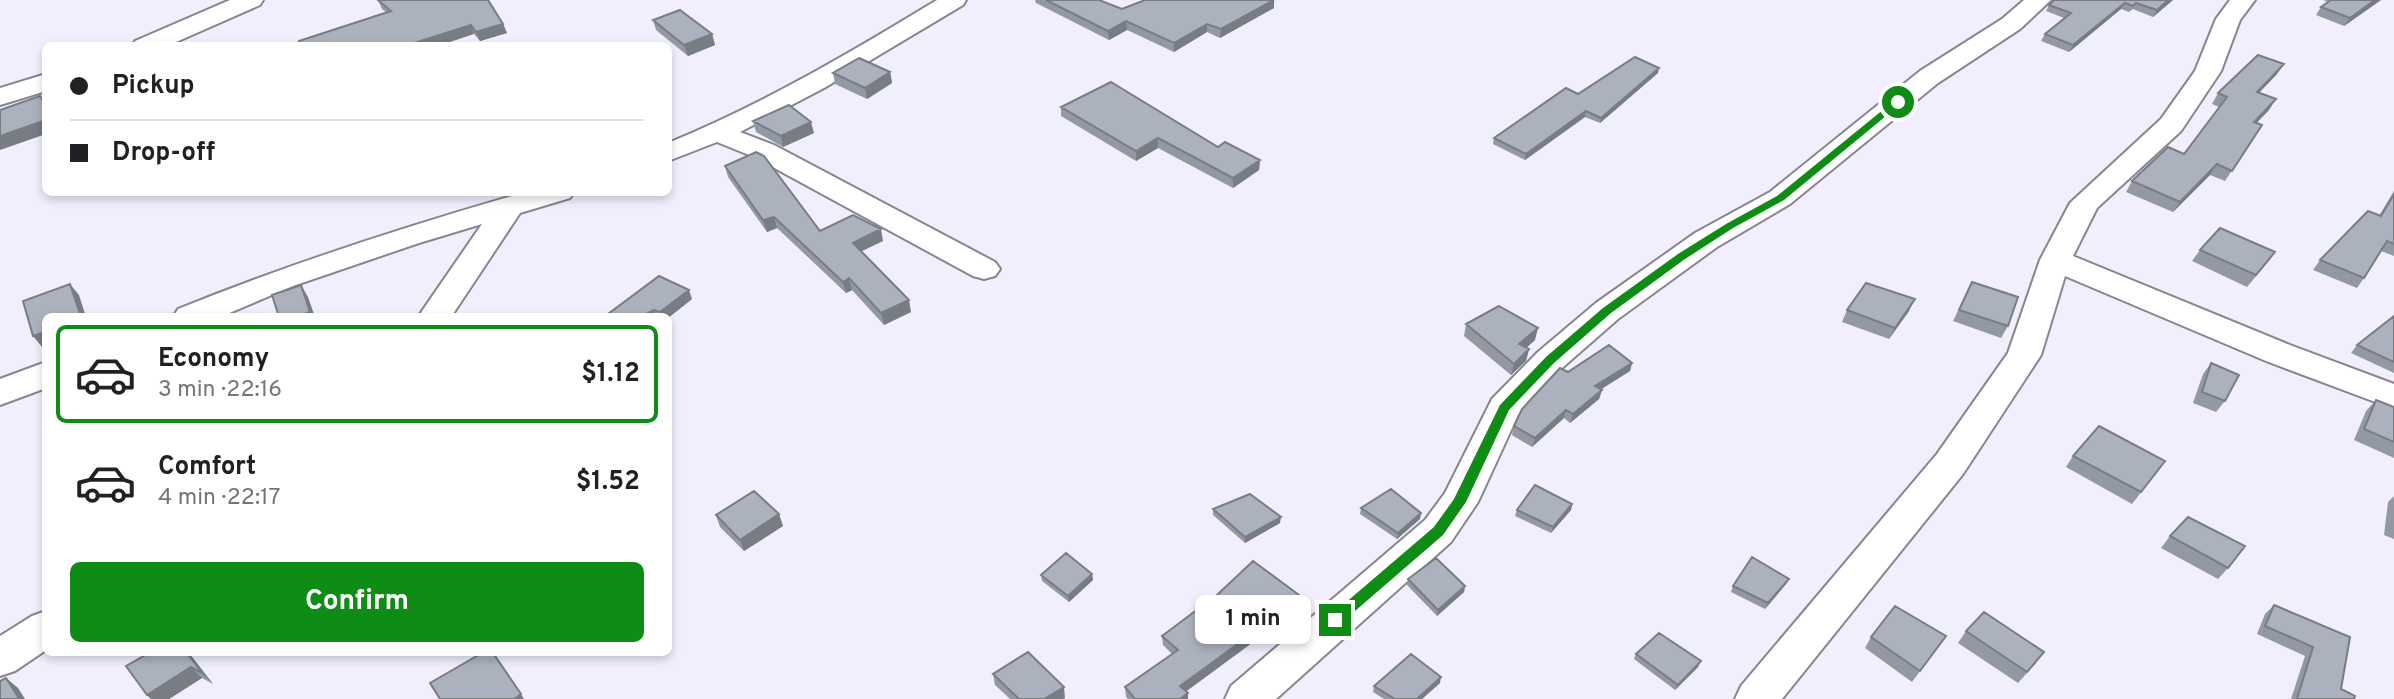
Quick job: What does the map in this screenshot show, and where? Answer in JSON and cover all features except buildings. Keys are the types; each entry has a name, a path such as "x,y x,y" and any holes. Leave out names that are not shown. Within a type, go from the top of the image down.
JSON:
{"street":[{"path":"153,42 251,0"},
{"path":"672,151 718,133 796,94 954,0"},
{"path":"1246,699 1438,531 1460,502 1504,408 1550,360 1607,311 1706,240 1780,198 1929,77 2011,24 2039,0"},
{"path":"1756,699 1950,464 2024,355 2055,260 2085,202 2171,125 2208,71 2228,19 2243,0"},
{"path":"0,97 42,83"},
{"path":"718,133 764,151 984,269"},
{"path":"199,313 282,279 396,240 548,196"},
{"path":"437,313 508,209"},
{"path":"2055,260 2278,353 2394,397"},
{"path":"0,393 42,376"},
{"path":"0,658 42,631"}],"route":[{"path":"1335,620 1438,531 1460,502 1504,408 1550,360 1607,311 1706,240 1780,198 1829,161 1898,102"}]}
